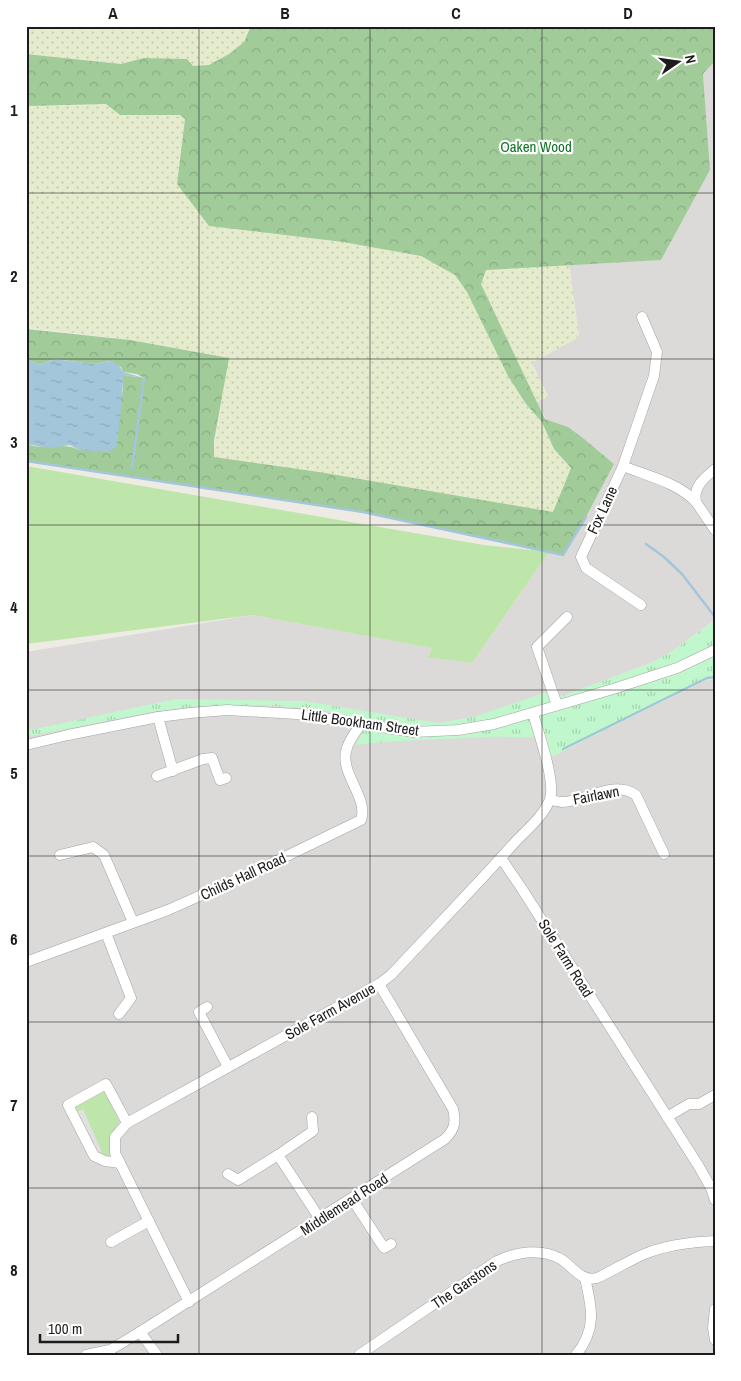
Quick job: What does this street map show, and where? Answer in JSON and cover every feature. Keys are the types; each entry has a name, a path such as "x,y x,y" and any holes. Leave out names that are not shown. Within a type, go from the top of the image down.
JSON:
{"street":[{"name":"Fox Lane","path":"641,605 586,568 581,557 623,466 654,376 657,352 642,317"},
{"path":"623,466 684,491 696,502 715,530"},
{"path":"696,502 696,489 715,469"},
{"path":"557,706 537,647 567,617"},
{"name":"Little Bookham Street","path":"26,745 158,717 190,712 227,710 297,714 413,732 458,730 494,724 557,706 677,668 714,653"},
{"path":"501,858 544,810 550,800 551,786 549,775 533,713"},
{"path":"158,717 173,771"},
{"name":"Childs Hall Road","path":"26,962 168,910 260,869 361,820 364,811 346,760 346,749 360,724"},
{"path":"156,776 203,759 212,758 220,780 226,778"},
{"name":"Fairlawn","path":"550,800 562,802 615,789 628,790 636,795 664,854"},
{"path":"60,855 93,847 104,854 133,922"},
{"name":"Sole Farm Avenue","path":"127,1123 379,984 391,974 501,858"},
{"name":"Sole Farm Road","path":"501,858 705,1176 715,1200"},
{"path":"106,933 131,998 119,1014"},
{"name":"Middlemead Road","path":"86,1355 110,1350 140,1332 352,1199 445,1139 453,1131 456,1121 453,1109 379,984"},
{"path":"207,1007 199,1012 228,1067"},
{"path":"120,1162 104,1162 94,1156 68,1105 106,1084 127,1123 115,1137 115,1153 120,1162 189,1302"},
{"path":"667,1117 689,1104 699,1104 715,1095"},
{"path":"228,1174 238,1180 278,1155 313,1131 312,1117"},
{"path":"278,1155 320,1219"},
{"path":"352,1199 384,1248 391,1244"},
{"path":"111,1242 149,1221"},
{"path":"576,1355 584,1344 591,1321 592,1309 586,1278 597,1278 643,1254 660,1248 678,1244 715,1241"},
{"name":"The Garstons","path":"360,1355 497,1261 508,1256 533,1252 546,1254 559,1258 586,1278"},
{"path":"715,1309 713,1328 715,1340"},
{"path":"140,1332 157,1355"}],"shaded area":[{"path":"715,61 715,622 713,621 671,652 651,663 571,693 538,703 551,757 704,681 715,679 715,1355 26,1355 26,652 253,615 433,648 428,656 472,663 549,552 563,555 614,464 568,427 546,419 537,402 548,396 532,363 579,337 569,264 661,260 710,170 703,74"},
{"path":"83,1109 101,1150 95,1153 77,1112"}],"green space":[{"path":"26,26 251,26 244,42 229,54 209,65 193,66 144,58 121,64 26,54"},
{"name":"Oaken Wood","path":"251,26 715,26 715,61 703,74 710,170 661,260 486,270 481,284 545,419 568,427 614,464 563,555 363,512 26,461 26,444 40,447 67,446 79,450 120,406 123,375 144,378 137,374 123,372 121,367 109,361 94,364 54,359 40,365 26,359 26,329 130,340 229,358 214,441 214,457 319,472 553,512 571,468 554,449 542,422 526,404 508,376 467,292 455,275 421,256 343,242 209,226 177,184 185,119 180,115 120,115 106,104 26,106 26,54 121,64 144,58 187,59 193,66 209,65 229,54 244,42"},
{"path":"106,104 120,115 180,115 185,119 177,184 209,226 343,242 421,256 455,275 467,292 526,404 542,422 554,449 571,467 553,513 213,457 228,358 130,340 26,327 26,106"},
{"path":"569,264 579,337 532,363 548,397 537,402 481,284 485,270"},
{"path":"26,466 484,545 549,552 472,663 428,657 432,648 253,615 26,644"},
{"path":"714,621 715,679 704,681 551,757 546,735 421,740 355,745 362,734 362,718 313,708 255,705 197,706 151,712 26,737 26,731 175,699 304,701 438,723 473,717 547,692 552,699 571,693 651,663 671,652"},
{"path":"105,1091 119,1122 110,1138 112,1156 106,1158 101,1153 83,1110 77,1112 74,1107"}],"water":[{"path":"26,359 40,365 54,359 94,364 109,361 118,364 123,372 144,378 123,375 117,446 108,452 79,450 70,445 49,448 26,444"}],"waterway":[{"path":"132,469 144,378"},
{"path":"26,461 363,512 563,555 586,517"},
{"path":"646,544 664,557 682,574 715,617"},
{"path":"563,749 707,678 715,677"}]}
